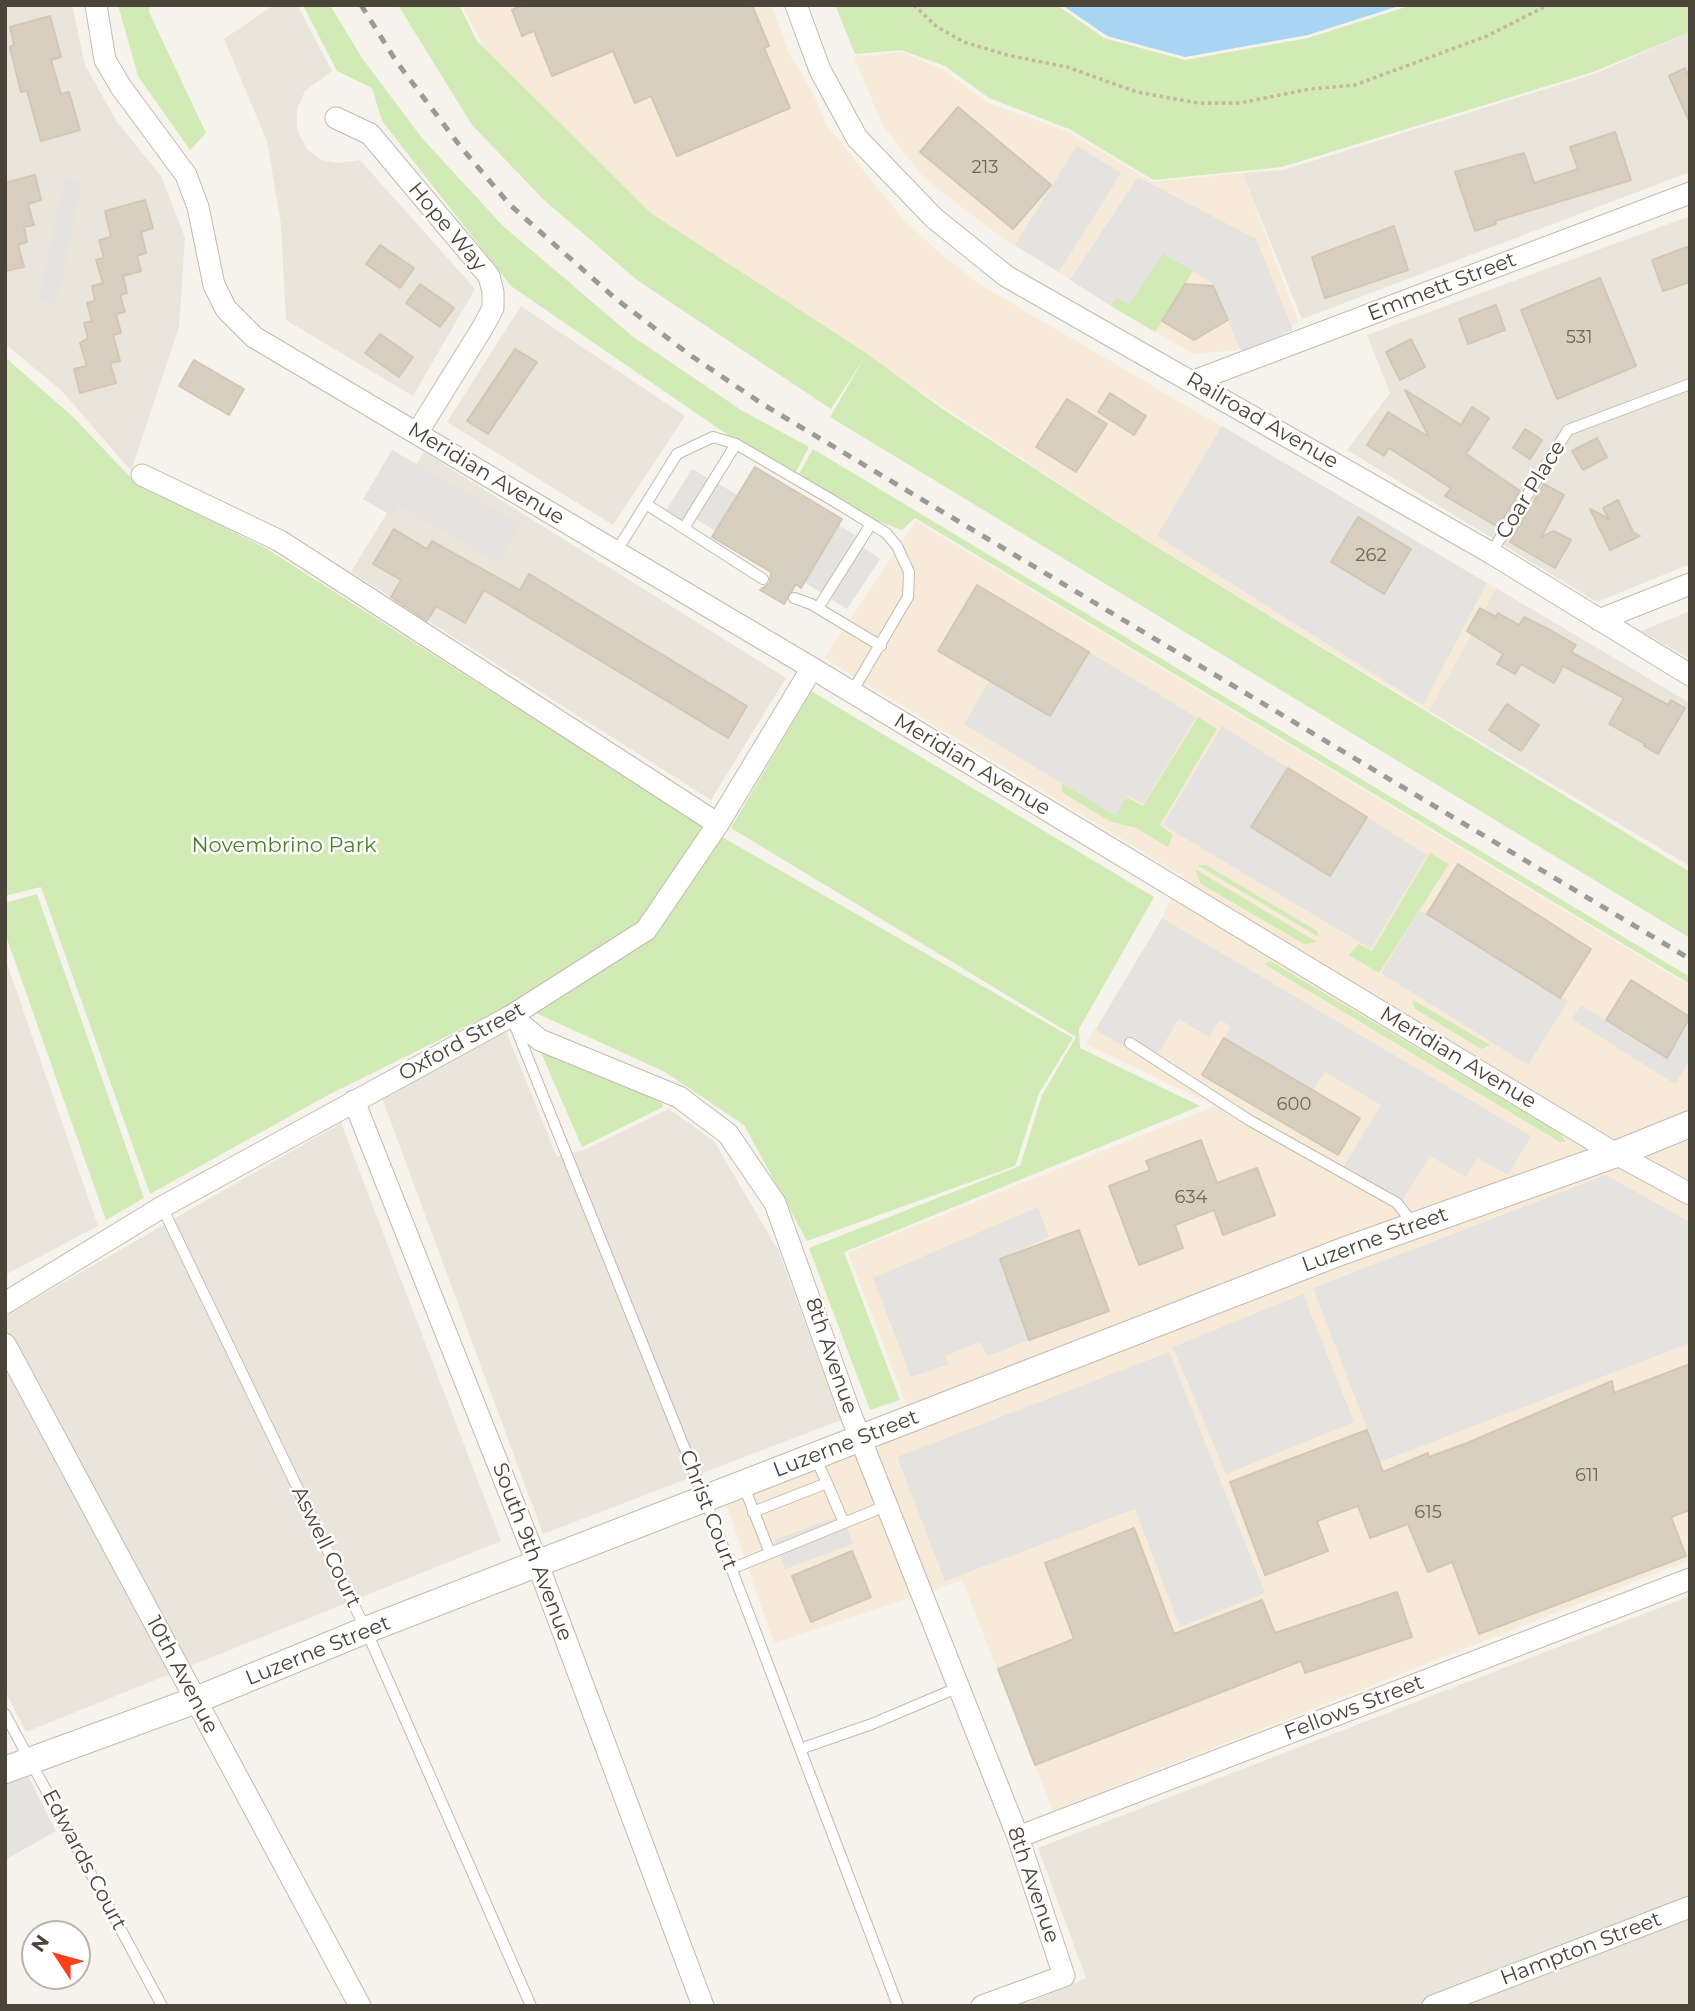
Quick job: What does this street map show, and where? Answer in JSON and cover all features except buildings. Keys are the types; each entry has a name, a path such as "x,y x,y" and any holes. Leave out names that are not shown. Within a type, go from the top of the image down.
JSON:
{"street":[{"name":"Meridian Avenue","path":"96,5 106,60 121,87 186,174 198,207 214,285 226,309 254,337 812,668 1616,1154 1690,1194"},
{"name":"Railroad Avenue","path":"796,5 820,69 857,138 934,218 1006,276 1491,553 1690,675"},
{"name":"Hope Way","path":"336,118 370,134 489,276 493,308 417,433"},
{"name":"Emmett Street","path":"1194,382 1690,192"},
{"path":"142,475 280,541 718,824"},
{"path":"1599,620 1690,584"},
{"name":"Oxford Street","path":"5,1303 162,1207 512,1016 646,930 718,824 812,668"},
{"name":"8th Avenue","path":"512,1016 540,1040 679,1097 728,1134 775,1203 862,1439 1018,1837 1064,1976 982,2006"},
{"name":"South 9th Avenue","path":"354,1101 538,1564 703,2006"},
{"name":"Luzerne Street","path":"5,1770 196,1700 366,1630 1414,1225 1616,1154 1690,1124"},
{"name":"10th Avenue","path":"5,1344 360,2006"},
{"name":"Fellows Street","path":"1018,1837 1690,1579"},
{"name":"Hampton Street","path":"1433,2006 1690,1906"}],"lane":[{"name":"Coar Place","path":"1491,553 1568,430 1690,384"},
{"path":"616,552 677,454 713,438 736,444 871,524 897,546 906,561 910,585 908,597 852,692"},
{"path":"684,528 736,444"},
{"path":"646,504 763,579"},
{"path":"818,608 871,524"},
{"path":"794,598 818,608 881,646"},
{"name":"Christ Court","path":"512,1016 705,1499 898,2006"},
{"path":"1130,1043 1249,1120 1397,1203 1414,1225"},
{"name":"Aswell Court","path":"162,1207 366,1630 531,2006"},
{"path":"815,1457 844,1523"},
{"path":"753,1512 827,1483"},
{"path":"743,1484 770,1553"},
{"path":"731,1569 888,1505"},
{"path":"800,1749 872,1724 959,1687"},
{"name":"Edwards Court","path":"5,1714 162,2006"}],"path":[{"path":"914,5 937,27 964,42 1007,55 1067,67 1137,92 1198,103 1240,103 1310,89 1355,85 1487,36 1548,5"}],"shaded area":[{"path":"5,5 72,5 85,65 117,122 161,176 185,238 179,327 131,471 61,390 5,344"},
{"path":"274,5 297,5 332,71 305,91 297,109 297,130 307,149 322,160 336,163 360,160 475,289 413,396 286,320 281,225 267,141 224,39"},
{"path":"462,5 772,5 788,51 812,91 827,126 905,221 941,254 981,285 1496,588 1429,711 1150,543 652,214 485,49"},
{"path":"1690,32 1690,172 1302,319 1242,173 1283,170 1594,74"},
{"path":"901,52 944,70 988,103 1069,132 1153,182 1242,173 1299,323 1236,350 1193,354 1005,240 925,179 883,126 854,57"},
{"path":"1077,146 1121,173 1059,272 1015,245"},
{"path":"1138,177 1256,239 1293,330 1241,351 1212,283 1164,253 1130,304 1118,297 1111,306 1070,280"},
{"path":"65,178 82,182 57,303 38,301"},
{"path":"1690,216 1690,564 1597,602 1347,450 1390,393 1367,335"},
{"path":"521,306 685,416 613,525 447,422"},
{"path":"1222,426 1487,583 1423,705 1157,536"},
{"path":"392,450 521,524 498,563 398,505 392,516 363,499"},
{"path":"424,452 786,678 711,800 351,572"},
{"path":"692,469 738,495 716,531 692,517 684,528 663,515"},
{"path":"916,521 1690,986 1690,1560 1053,1811 962,1580 774,1643 726,1504 916,1429 848,1253 1215,1106 1086,1044 1162,918 1181,875 824,658"},
{"path":"839,525 861,539 858,544 880,559 847,609 804,582"},
{"path":"1496,588 1690,703 1690,866 1429,711"},
{"path":"1690,611 1690,659 1641,631"},
{"path":"1089,652 1196,717 1143,804 1128,795 1116,816 964,724 990,680"},
{"path":"1222,726 1288,768 1252,828 1330,876 1367,817 1427,855 1371,949 1163,825"},
{"path":"1420,910 1568,1001 1528,1065 1381,973"},
{"path":"1162,918 1531,1136 1508,1175 1478,1158 1466,1177 1430,1156 1402,1201 1344,1166 1381,1105 1325,1072 1312,1091 1224,1038 1231,1026 1220,1020 1209,1037 1179,1019 1152,1063 1096,1030"},
{"path":"5,958 98,1226 5,1275"},
{"path":"1581,1005 1667,1058 1690,1021 1690,1060 1675,1084 1572,1019"},
{"path":"505,1029 557,1157 586,1149 669,1109 714,1141 779,1252 841,1420 543,1534 382,1098"},
{"path":"341,1123 501,1541 26,1732 5,1691 5,1316"},
{"path":"1606,1175 1690,1222 1690,1343 1380,1462 1313,1288"},
{"path":"1038,1207 1049,1237 1000,1259 1029,1340 988,1356 980,1342 945,1356 949,1364 911,1377 873,1278"},
{"path":"1303,1294 1354,1422 1226,1474 1173,1347"},
{"path":"1169,1352 1265,1593 1180,1627 1135,1509 945,1581 897,1457"},
{"path":"842,1515 853,1544 785,1569 774,1540"},
{"path":"1690,1596 1690,2006 1021,2006 1086,1978 1038,1848"},
{"path":"28,1776 56,1831 5,1860 5,1785"}],"green space":[{"path":"118,5 150,5 149,12 206,133 190,150 138,76"},
{"path":"303,5 330,5 362,58 422,138 502,225 632,336 741,410 809,447 792,479 511,286 382,121 372,88 337,71"},
{"path":"398,5 459,5 477,41 652,214 866,353 944,410 1150,543 1690,872 1690,938 830,417 866,355 831,409 637,280 543,199 472,125"},
{"path":"835,5 1057,5 1104,38 1185,60 1308,38 1412,5 1690,5 1690,32 1593,72 1282,167 1153,180 1069,129 989,98 945,66 901,50 855,54"},
{"path":"1163,253 1193,271 1155,332 1111,306 1117,297 1130,304"},
{"name":"Novembrino Park","path":"5,357 72,416 134,481 267,549 701,825 1073,1038 1039,1093 1015,1166 807,1241 744,1125 665,1072 514,1003 328,1095 150,1194 41,887 5,896"},
{"path":"813,449 1690,977 1690,984 915,518 902,530 833,505 795,481"},
{"path":"811,691 1154,897 1079,1029 1080,1048 1200,1106 844,1252 900,1400 870,1410 809,1248 1020,1166 1042,1095 1076,1037 731,828"},
{"path":"1198,717 1217,729 1160,825 1173,835 1168,847 1136,828 1109,821 1062,792 1062,780 1123,800 1128,798 1143,806"},
{"path":"1430,853 1449,864 1379,973 1349,955 1359,944 1372,951"},
{"path":"1197,865 1206,865 1317,931 1319,937"},
{"path":"1195,869 1317,942 1304,944 1201,884"},
{"path":"37,894 144,1198 106,1220 5,933 5,903"},
{"path":"1270,961 1560,1133 1566,1142 1560,1142 1264,964"},
{"path":"1413,1000 1490,1045 1481,1049 1414,1008"},
{"path":"539,1048 636,1089 662,1103 663,1107 582,1147"}],"water":[{"path":"1062,5 1402,5 1308,35 1185,57 1107,36"}],"railway":[{"path":"361,5 396,61 460,146 510,205 616,299 690,355 764,405 1690,959"}]}
